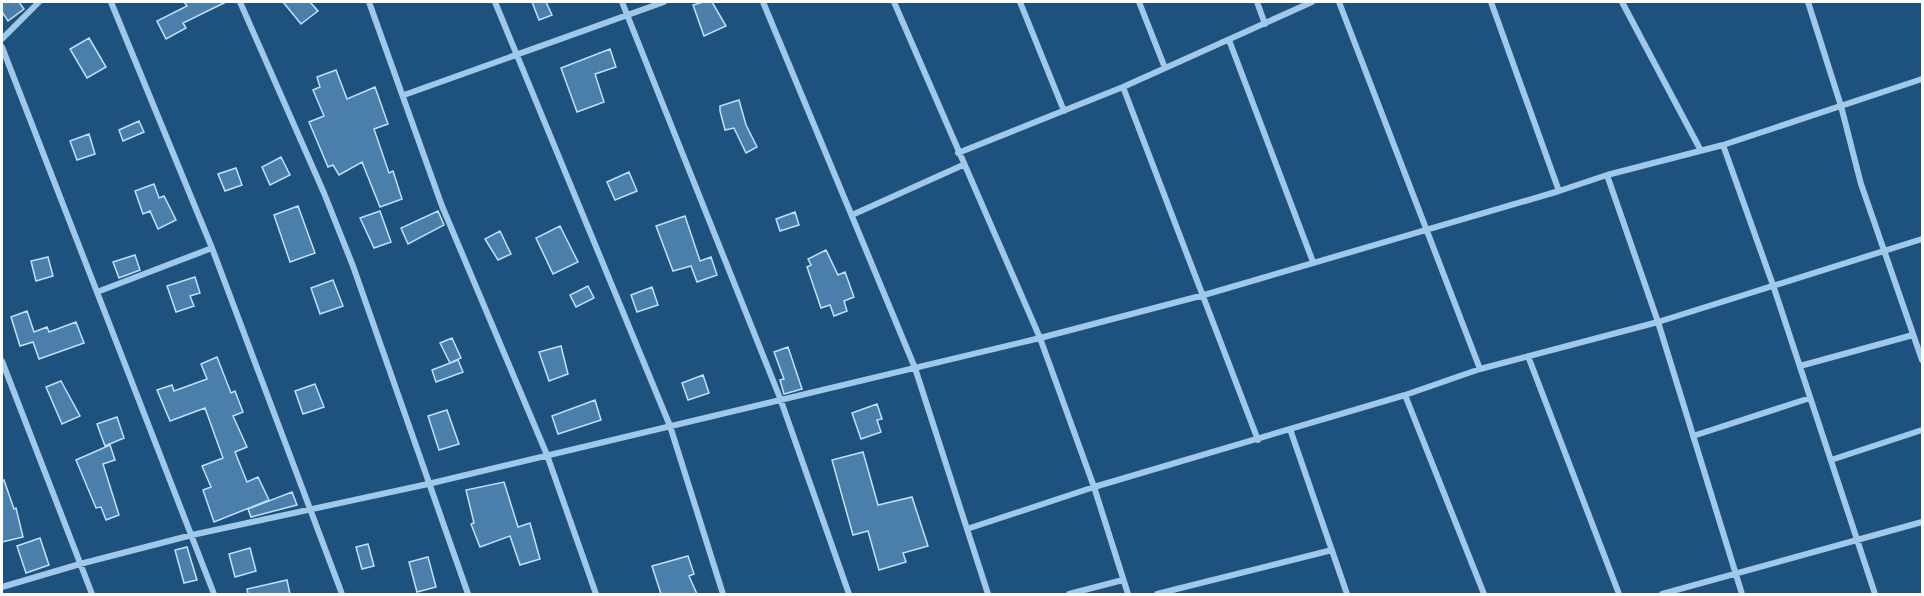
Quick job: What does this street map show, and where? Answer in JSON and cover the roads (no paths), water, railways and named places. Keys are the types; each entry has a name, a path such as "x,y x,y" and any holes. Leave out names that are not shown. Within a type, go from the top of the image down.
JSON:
{"street":[{"path":"111,2 212,248 342,594"},
{"path":"240,2 324,193 353,266 468,594"},
{"path":"369,2 458,247 502,344 547,455 596,594"},
{"path":"495,2 670,426 723,594"},
{"path":"622,2 780,398 849,594"},
{"path":"404,95 664,2"},
{"path":"763,2 915,368 988,594"},
{"path":"894,2 1040,338 1094,487 1128,594"},
{"path":"1020,2 1064,111"},
{"path":"1139,2 1165,68"},
{"path":"1257,2 1265,24"},
{"path":"958,153 1123,87 1312,2"},
{"path":"1339,2 1480,369"},
{"path":"1491,2 1559,191"},
{"path":"1622,2 1700,149"},
{"path":"1808,2 1841,106 1861,184 1882,251 1923,360"},
{"path":"2,39 36,3"},
{"path":"1229,40 1313,262"},
{"path":"2,47 214,594"},
{"path":"2,588 80,564 192,536 428,484 780,398 1040,338 1204,294 1607,175 1700,149 1723,145 1923,79"},
{"path":"1123,87 1258,440"},
{"path":"1723,145 1774,288 1875,594"},
{"path":"852,215 963,165"},
{"path":"1607,175 1658,322 1742,594"},
{"path":"967,529 1094,487 1405,395 1480,369 1658,322 1774,288 1923,239"},
{"path":"97,292 212,248"},
{"path":"1800,366 1913,335"},
{"path":"1528,356 1619,594"},
{"path":"2,362 92,594"},
{"path":"1405,395 1484,594"},
{"path":"1693,436 1810,398"},
{"path":"1290,429 1347,594"},
{"path":"1831,460 1923,430"},
{"path":"1662,594 1923,522"},
{"path":"1157,594 1332,550"},
{"path":"1069,594 1123,580"}]}
